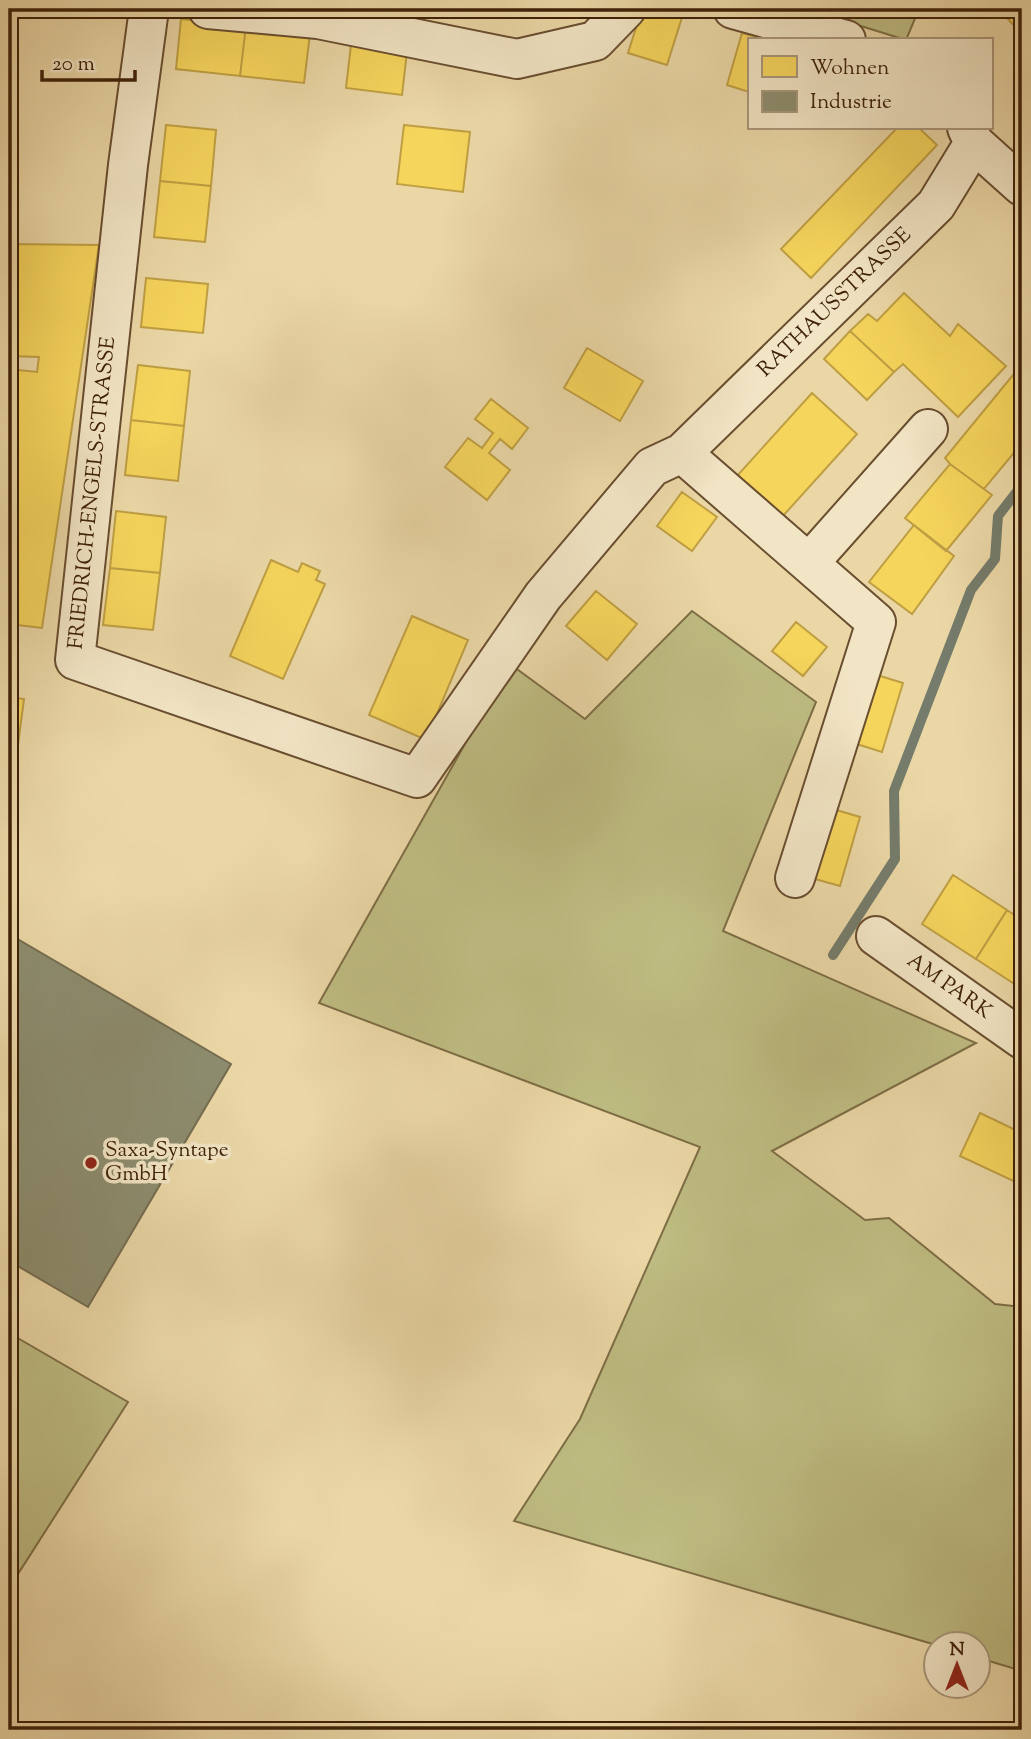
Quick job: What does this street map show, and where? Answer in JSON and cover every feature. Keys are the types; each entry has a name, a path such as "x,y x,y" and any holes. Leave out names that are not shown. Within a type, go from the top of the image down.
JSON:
{"street":[{"name":"FRIEDRICH-ENGELS-STRASSE","path":"149,9 128,165 75,660 418,778"},
{"path":"208,9 318,19 517,59 595,41 626,9"},
{"path":"733,9 839,38"},
{"name":"RATHAUSSTRASSE","path":"418,778 543,596 652,467 682,453 936,205 971,136 1022,186"},
{"path":"809,564 928,429"},
{"path":"682,453 876,622 795,878"},
{"name":"AM PARK","path":"876,936 1022,1039"}],"shaded area":[{"path":"806,9 919,9 907,38"},
{"path":"692,611 816,702 723,931 976,1043 772,1151 865,1220 889,1218 995,1304 1022,1307 1022,1671 992,1662 992,1630 922,1630 922,1641 514,1521 580,1419 700,1147 319,1003 510,664 585,719"},
{"path":"9,1333 128,1402 9,1588"}],"building: Wohnen":[{"path":"642,9 684,11 667,65 628,53"},
{"path":"1014,9 1022,9 1022,34 1006,17"},
{"path":"181,19 246,26 240,76 176,69"},
{"path":"246,26 310,34 304,83 240,76"},
{"path":"742,33 761,38 748,38 748,92 727,85"},
{"path":"352,36 408,43 402,95 346,88"},
{"path":"166,125 216,130 211,186 160,181"},
{"path":"404,125 470,132 463,192 397,184"},
{"path":"895,130 921,130 937,145 811,278 781,249"},
{"path":"160,181 211,186 205,242 154,237"},
{"path":"9,244 99,245 42,628 9,624 9,369 37,372 39,357 10,356"},
{"path":"146,278 208,284 203,333 141,327"},
{"path":"904,293 950,336 958,324 1006,366 958,417 903,364 894,372 850,331 868,314 877,321"},
{"path":"850,331 894,372 867,400 824,359"},
{"path":"587,348 643,381 620,421 564,388"},
{"path":"1022,364 1022,443 984,489 945,458"},
{"path":"138,365 190,371 184,426 131,420"},
{"path":"812,393 857,434 782,517 737,476"},
{"path":"491,399 528,428 512,449 500,439 489,453 510,470 487,500 445,467 468,438 482,448 493,433 475,419"},
{"path":"131,420 184,426 178,481 125,475"},
{"path":"950,464 992,495 946,551 905,518"},
{"path":"682,492 717,517 692,551 657,526"},
{"path":"116,511 166,517 160,573 110,568"},
{"path":"914,525 954,556 912,614 869,582"},
{"path":"271,560 298,572 302,563 320,571 316,580 325,584 283,679 230,656"},
{"path":"110,568 160,573 153,630 103,625"},
{"path":"596,591 637,624 607,660 566,626"},
{"path":"412,616 468,640 426,740 369,715"},
{"path":"796,622 827,647 803,676 772,651"},
{"path":"867,672 903,683 882,752 847,741"},
{"path":"9,697 24,699 9,813"},
{"path":"823,806 860,817 840,886 804,876"},
{"path":"953,875 1007,910 976,959 922,924"},
{"path":"1007,910 1022,920 1022,989 976,959"},
{"path":"980,1113 1022,1133 1022,1185 960,1156"}],"building: Industrie":[{"name":"Saxa-Syntape GmbH","path":"9,934 231,1064 88,1307 9,1261"}],"waterway":[{"path":"545,9 554,9"},
{"path":"833,955 895,859 894,791 971,590 995,559 998,516 1022,485"}],"place":[{"name":"Saxa-Syntape GmbH","path":"91,1163"}]}
